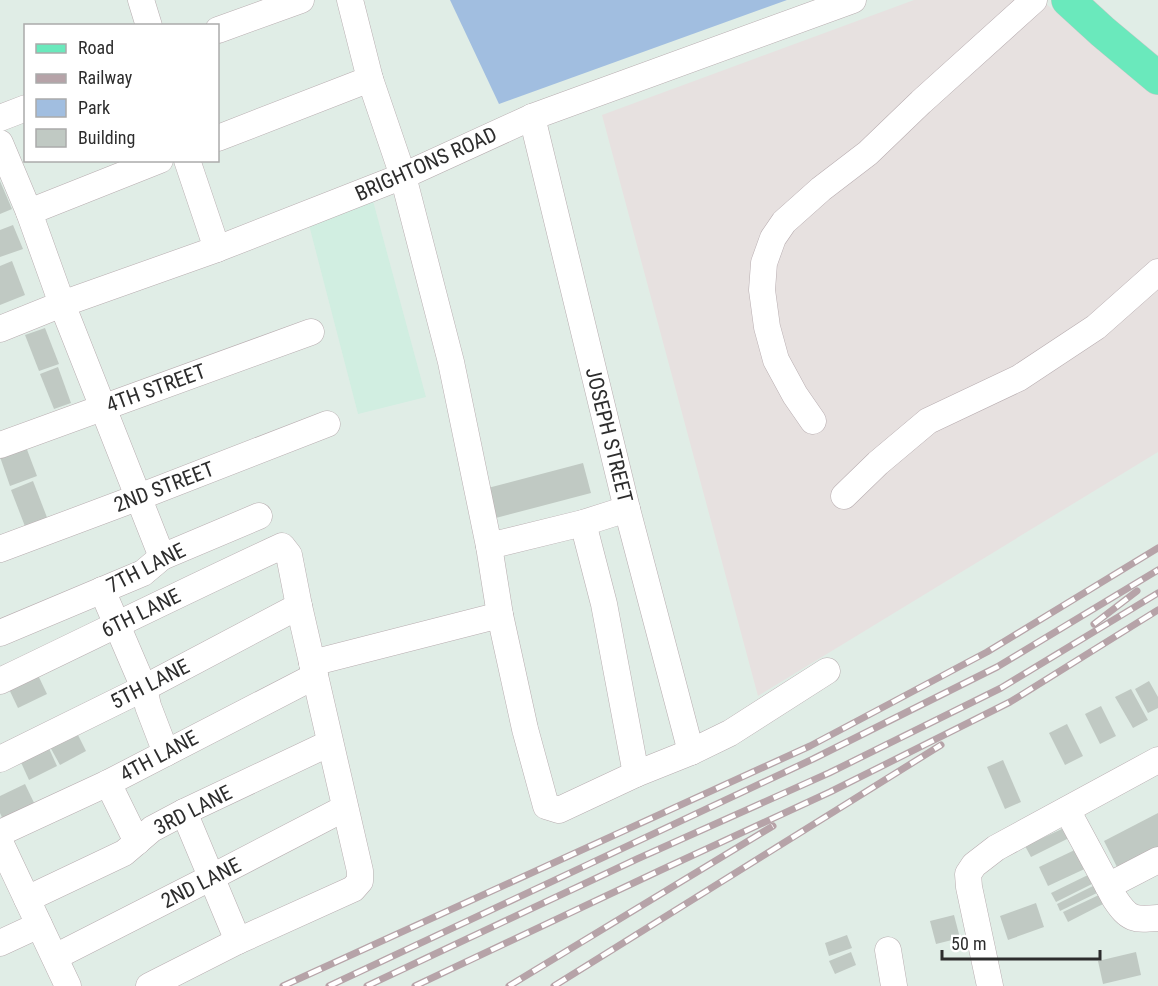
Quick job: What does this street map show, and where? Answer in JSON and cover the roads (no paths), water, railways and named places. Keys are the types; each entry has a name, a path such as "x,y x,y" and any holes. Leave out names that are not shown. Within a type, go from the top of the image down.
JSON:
{"main road":[{"path":"1068,0 1102,32 1158,78"},
{"path":"1096,0 1158,56"}],"street":[{"path":"141,0 148,24"},
{"path":"219,30 301,0"},
{"path":"350,0 370,79 403,176 451,362 489,546 500,615 525,729 546,806 559,810 636,774 691,752 730,733 827,671"},
{"name":"BRIGHTONS ROAD","path":"0,329 217,249 403,176 531,117 853,0"},
{"path":"813,421 795,395 776,360 767,327 762,290 764,262 773,238 784,222 821,189 868,153 1034,0"},
{"path":"219,138 370,79"},
{"path":"0,118 24,109"},
{"name":"JOSEPH STREET","path":"531,117 627,509 691,752"},
{"path":"0,143 29,212 162,557"},
{"path":"29,212 155,162"},
{"path":"188,162 217,249"},
{"path":"844,496 878,463 928,421 1019,378 1096,327 1158,272"},
{"name":"4TH STREET","path":"0,445 311,332"},
{"name":"2ND STREET","path":"0,549 327,424"},
{"path":"489,546 583,523 627,509"},
{"name":"7TH LANE","path":"0,633 143,573 162,557 258,516"},
{"path":"583,523 604,604 636,774"},
{"name":"6TH LANE","path":"0,681 282,546 289,555 299,606"},
{"path":"102,590 144,688 148,706 166,753"},
{"path":"149,986 238,941 353,889 360,881 360,871 299,606"},
{"name":"5TH LANE","path":"0,759 144,688 299,606"},
{"name":"4TH LANE","path":"1,845 314,669 500,615"},
{"name":"3RD LANE","path":"27,899 124,853 152,829 184,812 330,743"},
{"path":"990,986 969,887 968,874 974,864 990,851 1158,760"},
{"path":"108,783 137,842"},
{"name":"2ND LANE","path":"55,957 345,808"},
{"path":"1067,810 1123,911 1132,918 1158,918"},
{"path":"184,812 238,941"},
{"path":"1,845 68,986"},
{"path":"1108,886 1158,860"},
{"path":"0,943 39,925"},
{"path":"888,950 894,986"}],"railway":[{"path":"283,986 810,746 987,652 1158,548"},
{"path":"329,986 813,759 997,667 1158,570"},
{"path":"1094,624 1137,591"},
{"path":"367,986 637,859 829,773 1001,688 1158,593"},
{"path":"415,986 830,792 1010,702 1158,610"},
{"path":"554,986 941,745"},
{"path":"509,986 773,826"}]}
